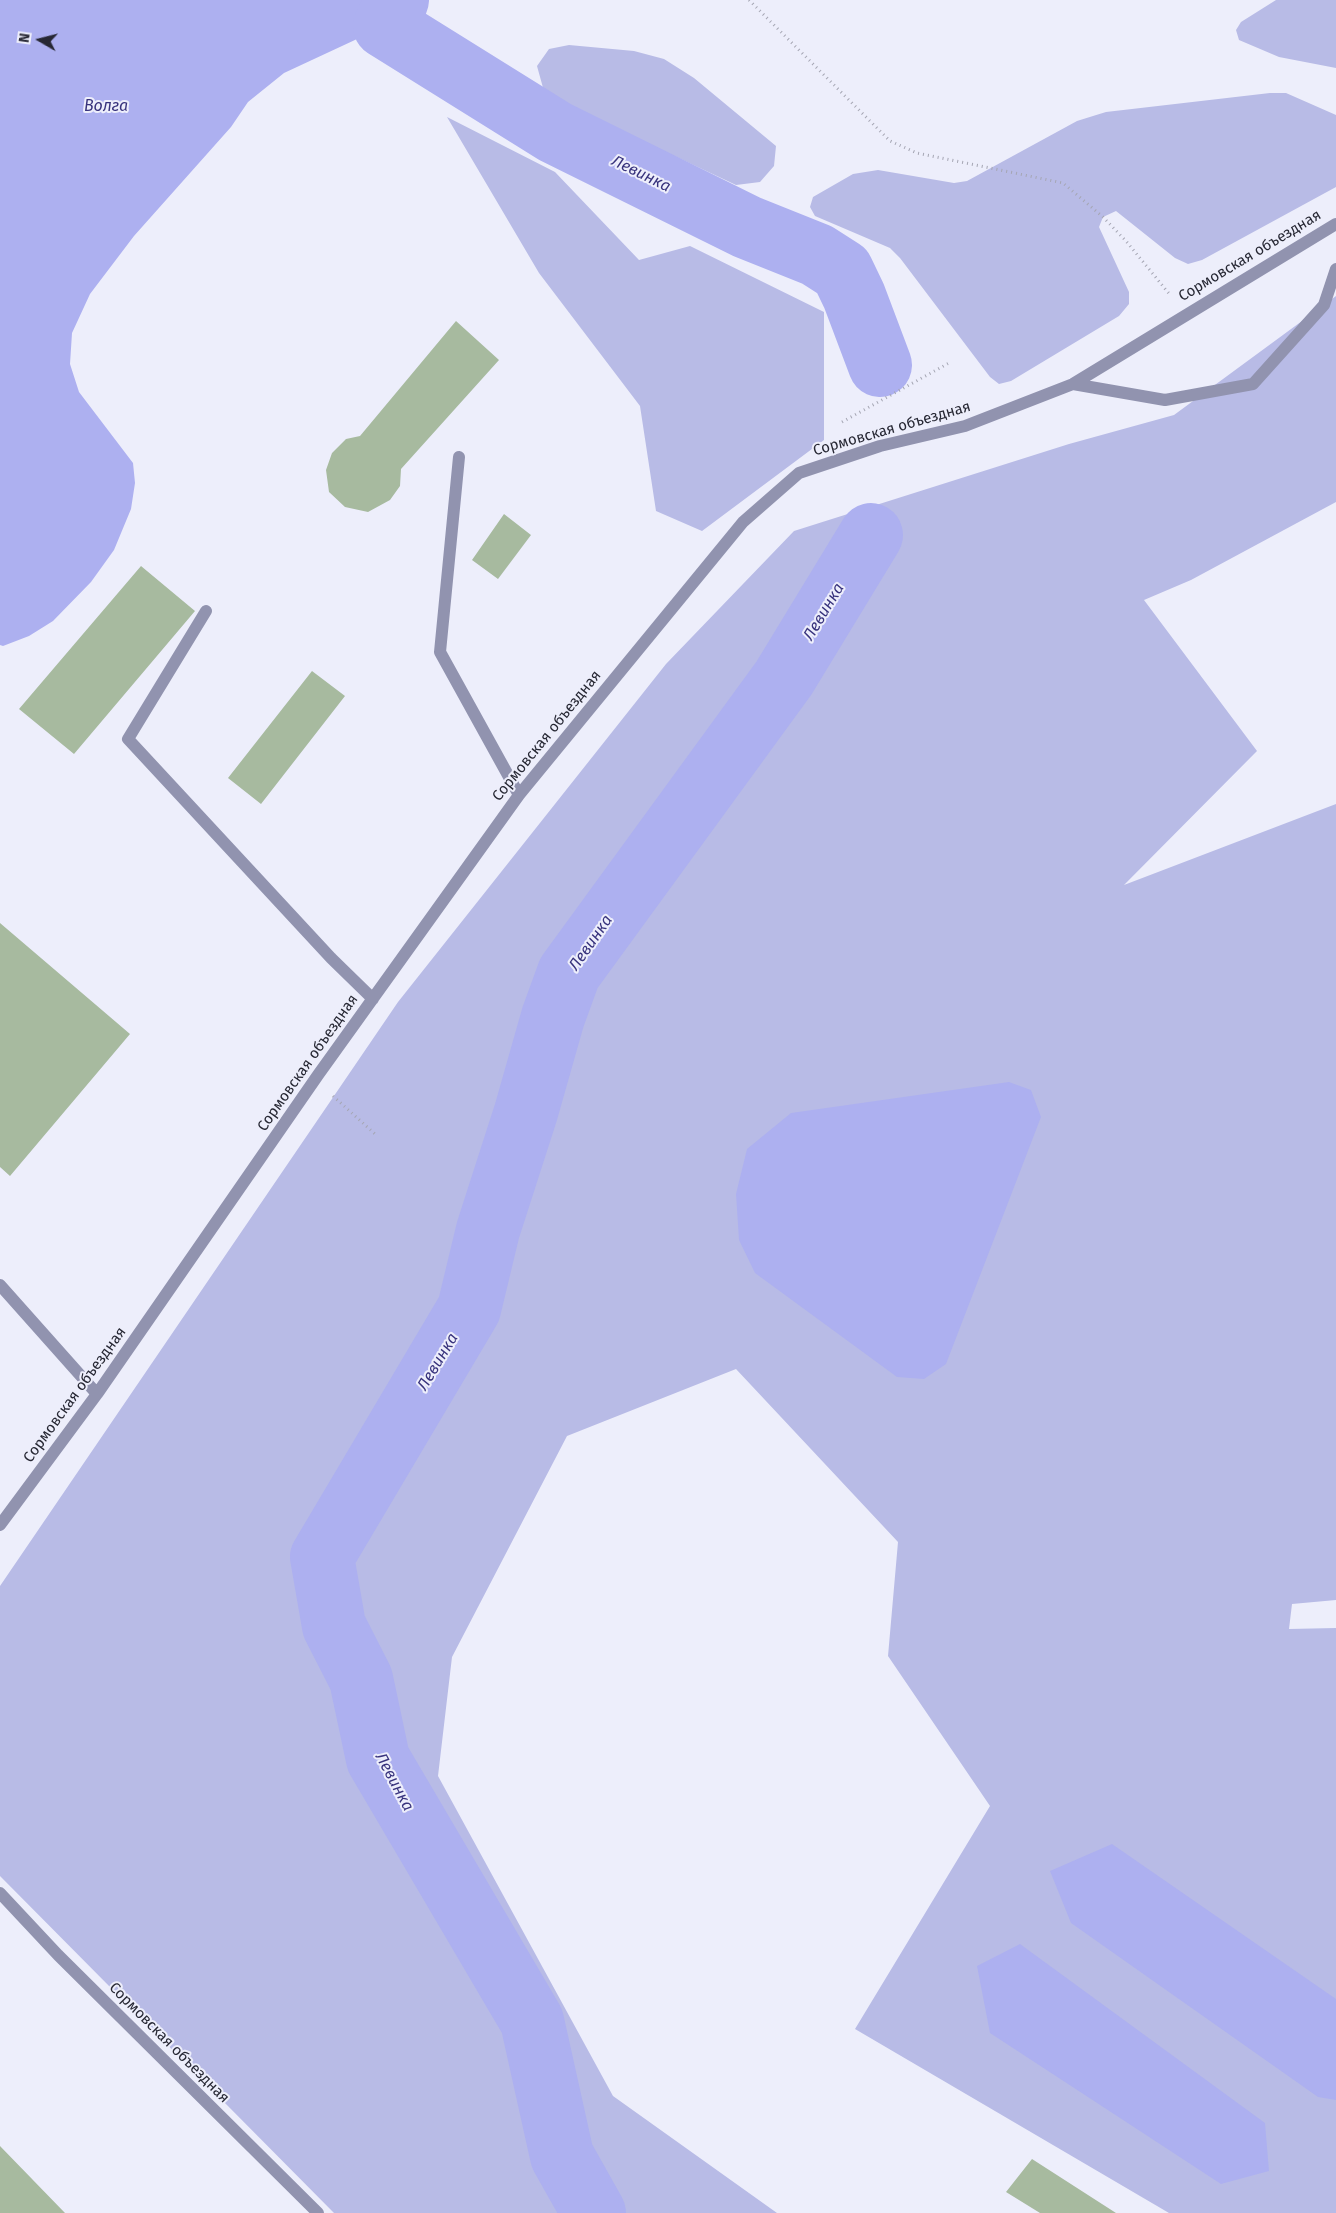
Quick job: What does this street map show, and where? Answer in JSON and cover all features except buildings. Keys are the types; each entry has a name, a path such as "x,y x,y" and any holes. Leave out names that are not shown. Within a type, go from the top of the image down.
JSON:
{"street":[{"name":"Сормовская объездная","path":"0,1525 97,1394 318,1075 519,795 743,522 799,473 880,446 965,426 1073,384 1185,314 1336,224"},
{"path":"1073,384 1165,400 1252,384 1324,305 1336,269"},
{"path":"459,457 440,652 519,795"},
{"path":"206,611 128,739 331,958 373,999"},
{"path":"0,1285 97,1394"},
{"name":"Сормовская объездная","path":"0,1893 58,1955 318,2213"}],"path":[{"path":"749,0 890,140 917,153 1063,183 1103,217 1126,241 1185,314"},
{"path":"842,422 949,362"},
{"path":"318,1075 333,1097 375,1134"}],"shaded area":[{"path":"1276,0 1336,0 1336,68 1279,57 1239,40 1236,30 1241,22"},
{"path":"569,45 634,51 664,59 694,78 776,146 774,166 760,182 736,185 545,95 537,66 549,49"},
{"path":"1270,93 1286,93 1336,115 1336,187 1202,260 1188,264 1175,258 1116,211 1103,217 1099,227 1129,292 1129,304 1119,316 1011,381 999,384 990,377 900,258 890,248 815,216 810,207 813,197 853,174 878,170 954,183 967,181 1077,121 1106,112"},
{"path":"447,117 555,172 639,260 690,246 824,312 824,440 702,531 656,511 640,406 539,273"},
{"path":"1336,296 1336,502 1191,580 1144,600 1257,751 1124,885 1336,804 1336,1600 1292,1604 1289,1629 1336,1628 1336,2213 1169,2213 855,2029 990,1806 888,1656 898,1542 736,1369 567,1436 452,1657 438,1776 613,2096 777,2213 334,2213 0,1876 0,1586 398,1002 666,664 794,531 1069,444 1174,415"}],"water":[{"name":"Волга","path":"0,0 426,0 385,26 284,73 248,102 231,127 134,236 90,294 72,333 70,364 79,392 133,463 135,483 131,509 114,550 91,582 53,621 29,636 3,646 0,645"},
{"path":"1009,1082 1031,1090 1041,1117 946,1364 924,1379 897,1377 755,1273 739,1240 736,1194 747,1149 791,1113"},
{"path":"1112,1844 1336,1999 1336,2100 1318,2097 1071,1923 1050,1871"},
{"path":"1020,1944 1265,2123 1269,2171 1221,2184 990,2033 977,1966"}],"waterway":[{"name":"Левинка","path":"397,0 385,26 555,132 747,227 817,255 842,271 854,296 880,365"},
{"name":"Левинка","path":"594,2213 562,2156 532,2021 378,1759 361,1679 334,1626 322,1557 469,1309 488,1230 526,1112 553,1017 569,973 784,678 871,535"}]}
